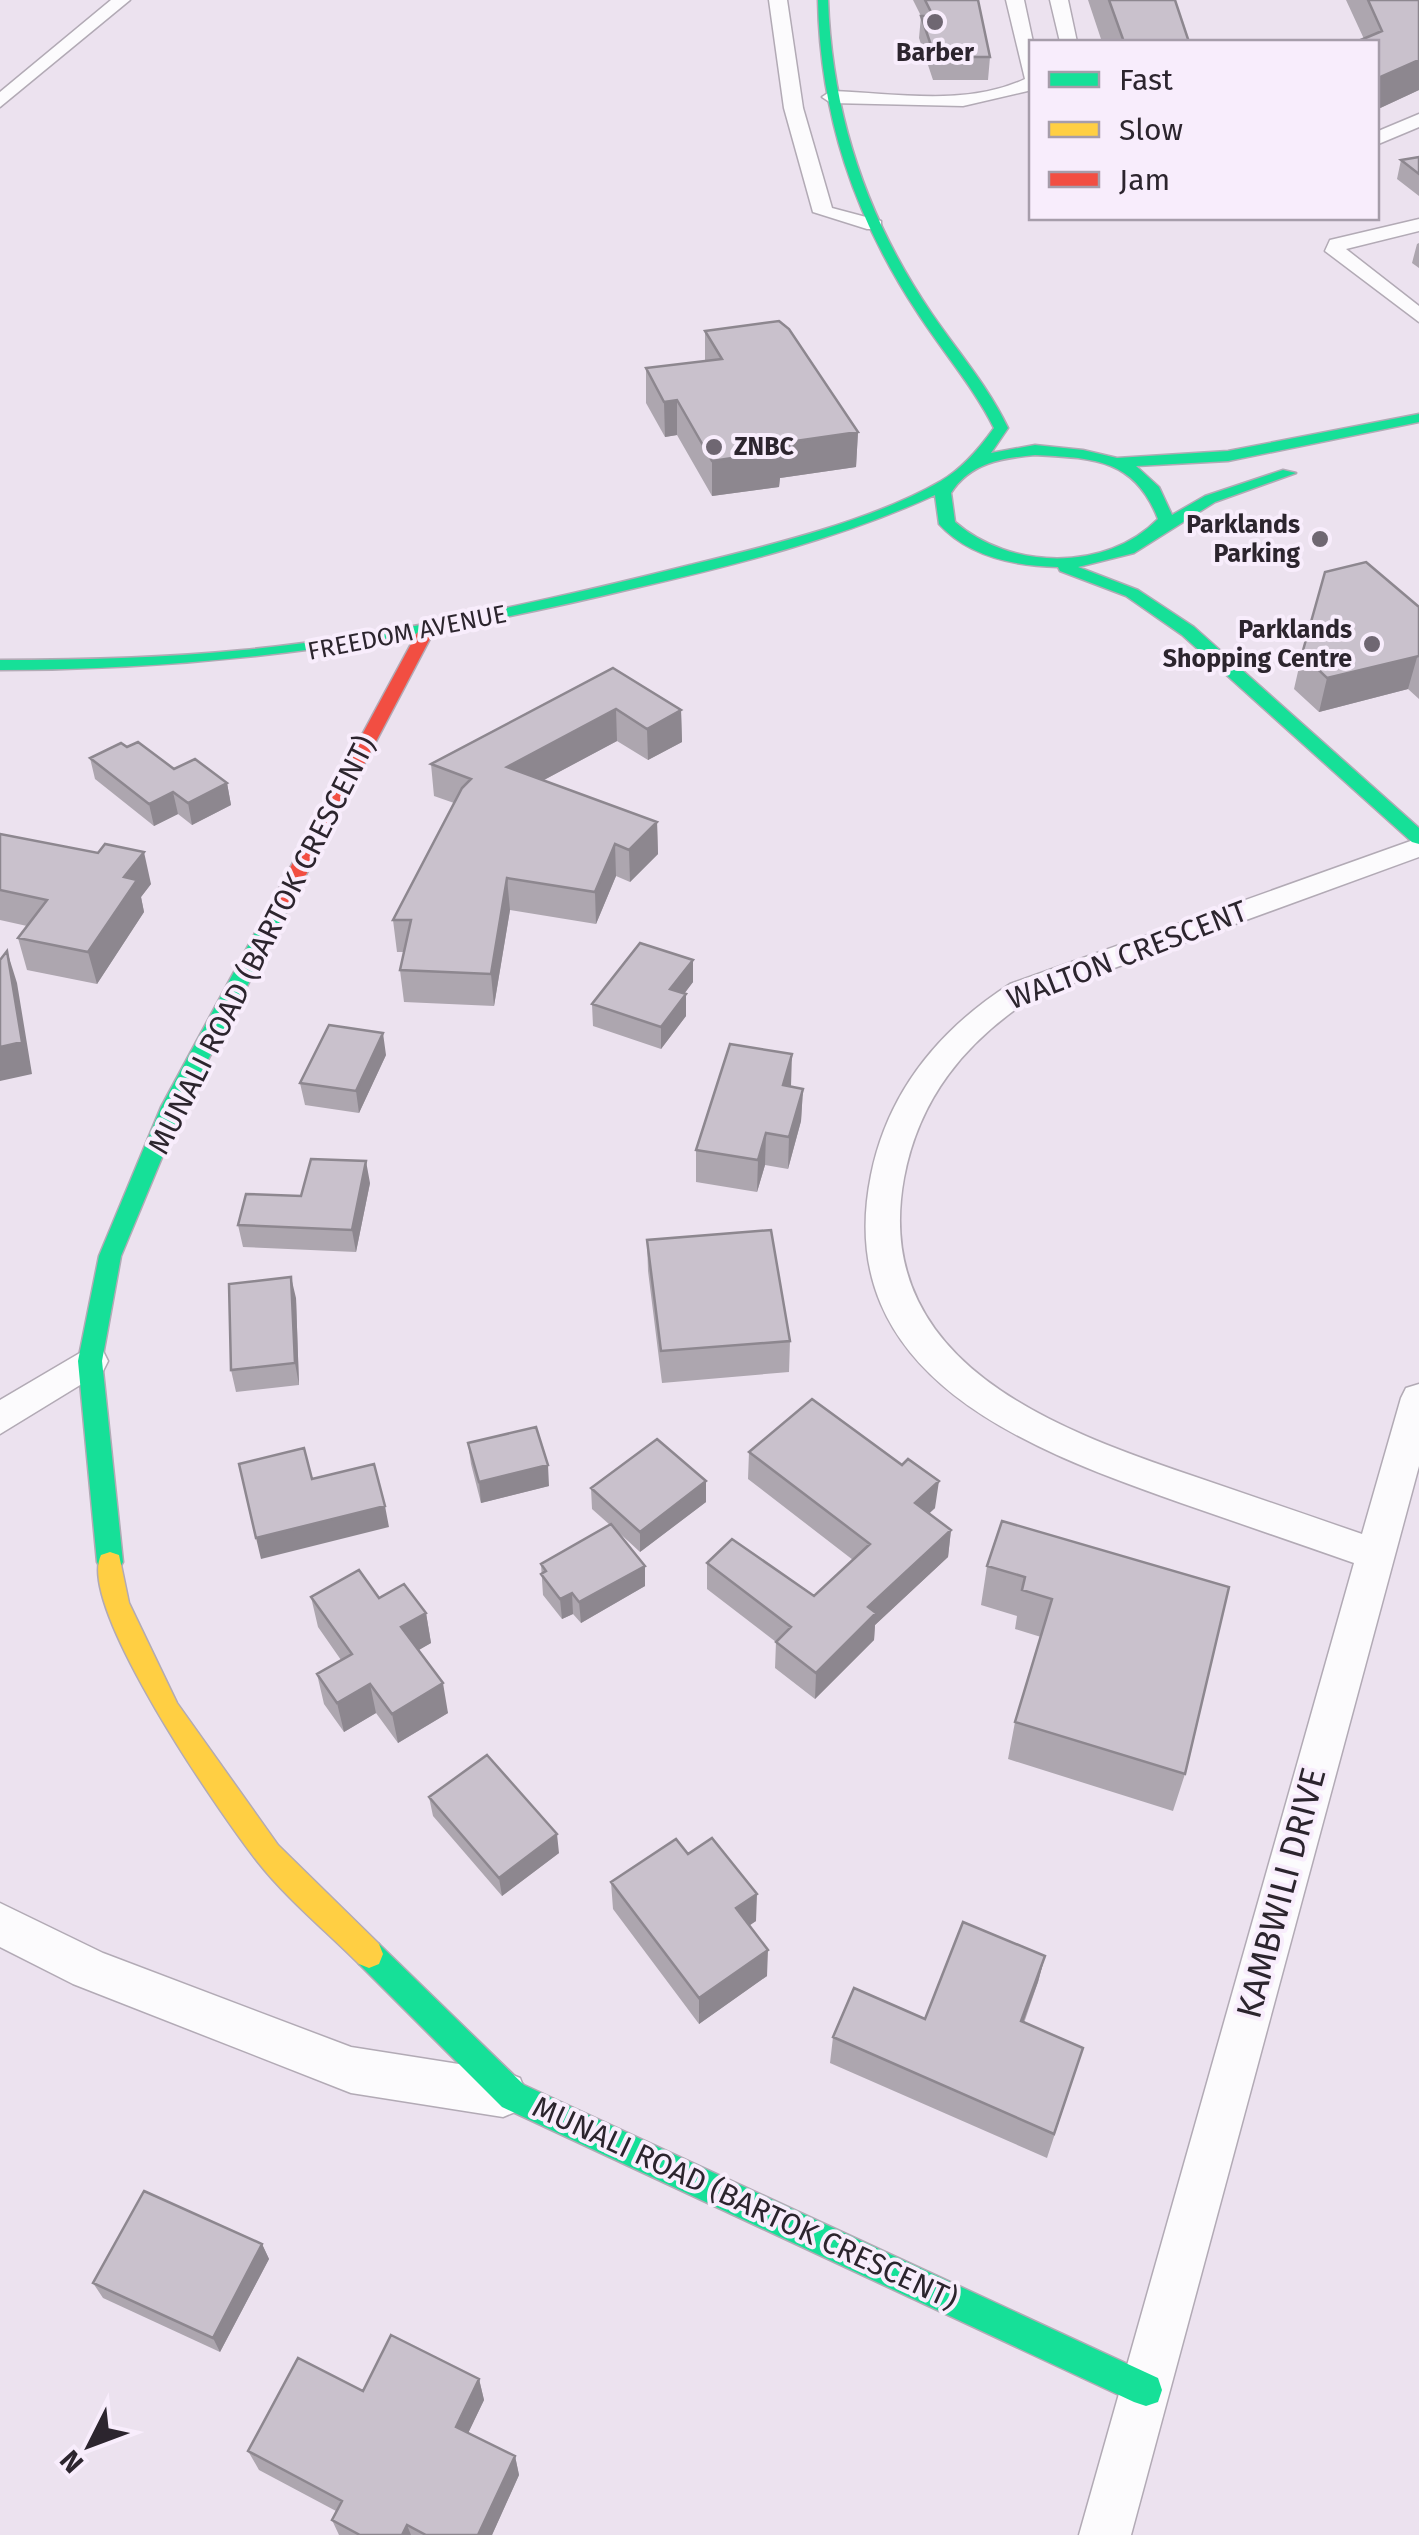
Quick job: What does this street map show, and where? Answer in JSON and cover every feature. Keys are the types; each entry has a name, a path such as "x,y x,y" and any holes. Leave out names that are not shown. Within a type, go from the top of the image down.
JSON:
{"main road":[{"path":"823,0 821,25 831,97 840,136 874,225 926,318 978,384 1001,428 977,462"},
{"path":"978,384 1037,426 1147,482 1160,497 1164,513 1158,541"},
{"path":"977,462 1034,450 1104,460 1193,463 1250,455 1419,418"},
{"name":"FREEDOM AVENUE","path":"0,665 98,670 256,660 425,634 806,541 890,512 946,484 977,462"},
{"path":"1036,563 1107,560 1136,550 1158,541 1210,499 1270,477 1316,466"},
{"path":"946,484 941,500 944,515 966,538 1002,555"},
{"name":"FREEDOM AVENUE","path":"806,541 887,538"},
{"path":"924,541 1110,581 1139,594 1189,629 1292,728 1419,838"},
{"path":"1170,591 1189,629"},
{"name":"MUNALI ROAD (BARTOK CRESCENT)","path":"425,634 172,1108 110,1256 90,1361 98,1482 116,1603 168,1711 268,1854 513,2096 1146,2390"}],"street":[{"path":"0,102 121,0"},
{"path":"778,0 783,64 798,138 823,212 874,225"},
{"path":"1015,0 1029,66"},
{"path":"1058,0 1068,40"},
{"path":"831,97 984,98 1016,94 1029,83"},
{"path":"1379,138 1419,120"},
{"path":"798,138 840,136"},
{"path":"1419,225 1348,239 1336,244 1335,250 1419,316"},
{"name":"WALTON CRESCENT","path":"1373,1554 1070,1448 1012,1416 955,1376 914,1334 883,1270 878,1220 887,1172 908,1105 946,1051 993,1008 1021,991 1419,847"},
{"path":"0,1419 90,1361"},
{"name":"KAMBWILI DRIVE","path":"1105,2535 1419,1398"},
{"path":"0,1924 89,1969 351,2070 513,2096"}],"building":[{"path":"925,0 978,0 990,57 935,57 921,16 933,16"},
{"path":"1109,0 1175,0 1188,40 1123,40"},
{"path":"1368,0 1419,0 1419,60 1379,78 1379,40 1361,40 1382,31"},
{"path":"1419,157 1419,174 1401,160"},
{"path":"779,321 789,329 858,432 775,444 780,451 712,461 677,400 664,402 646,368 722,359 705,331"},
{"path":"1366,562 1419,607 1419,656 1327,678 1302,654 1325,572"},
{"path":"613,668 681,710 647,729 616,709 507,767 657,822 629,850 615,844 595,892 507,878 491,974 400,970 411,920 393,920 462,788 471,779 431,764"},
{"path":"138,742 174,769 195,759 227,783 188,803 173,792 149,804 90,758 121,743 127,747"},
{"path":"0,834 98,853 105,844 144,852 124,877 137,880 88,952 18,938 47,900 0,890"},
{"path":"640,943 693,960 670,989 686,994 661,1027 592,1004"},
{"path":"7,951 22,1042 0,1047 0,960"},
{"path":"329,1025 383,1033 356,1091 300,1083"},
{"path":"730,1044 792,1054 783,1085 803,1089 789,1137 766,1133 758,1160 696,1150"},
{"path":"311,1159 366,1161 352,1230 238,1225 246,1194 301,1196"},
{"path":"771,1230 790,1341 661,1351 647,1240"},
{"path":"291,1277 295,1363 231,1370 229,1284"},
{"path":"812,1399 902,1465 908,1459 939,1481 915,1503 951,1530 868,1607 876,1613 816,1673 776,1642 791,1627 707,1563 732,1539 814,1596 870,1544 749,1452"},
{"path":"536,1427 548,1465 479,1482 468,1443"},
{"path":"657,1439 706,1481 640,1532 591,1488"},
{"path":"304,1448 312,1479 374,1464 385,1506 256,1538 239,1464"},
{"path":"1002,1521 1229,1587 1185,1774 1015,1722 1052,1599 1022,1590 1025,1577 987,1566"},
{"path":"611,1524 645,1566 579,1602 572,1593 560,1599 541,1574 546,1571 541,1564"},
{"path":"359,1570 379,1598 404,1584 426,1613 401,1627 443,1683 392,1714 370,1684 337,1703 317,1674 352,1654 311,1597"},
{"path":"487,1755 557,1834 499,1878 429,1797"},
{"path":"712,1838 757,1894 736,1908 768,1950 699,1998 611,1882 676,1839 688,1854"},
{"path":"963,1922 1045,1956 1021,2021 1083,2048 1054,2134 833,2037 854,1988 925,2019"},
{"path":"144,2191 262,2244 213,2338 93,2283"},
{"path":"391,2335 479,2379 456,2427 515,2456 478,2535 426,2535 407,2525 402,2535 360,2535 332,2520 342,2501 248,2451 298,2358 363,2391"}],"traffic: fast":[{"path":"823,0 824,43 837,125 864,203 902,278 975,383 1001,428 977,462"},
{"path":"1111,463 1228,456 1419,418"},
{"path":"1035,450 1100,458 1131,469 1154,490 1166,520 1128,550 1105,558 1053,563 979,547 947,524 943,493 960,472 995,456 1035,450"},
{"path":"1160,528 1210,499 1288,473"},
{"path":"0,665 163,662 400,634 557,602 756,553 871,516 946,484"},
{"path":"1066,568 1132,593 1188,631 1419,838"},
{"path":"110,1562 90,1361 110,1256 172,1107 279,907"},
{"path":"369,1954 513,2096 1146,2390"}],"traffic: slow":[{"path":"110,1562 116,1603 168,1711 268,1854 369,1954"}],"traffic: jam":[{"path":"279,907 425,633"}],"place":[{"name":"Barber","path":"935,22"},
{"name":"ZNBC","path":"714,447"},
{"name":"Parklands Parking","path":"1320,539"},
{"name":"Parklands Shopping Centre","path":"1372,644"}]}
